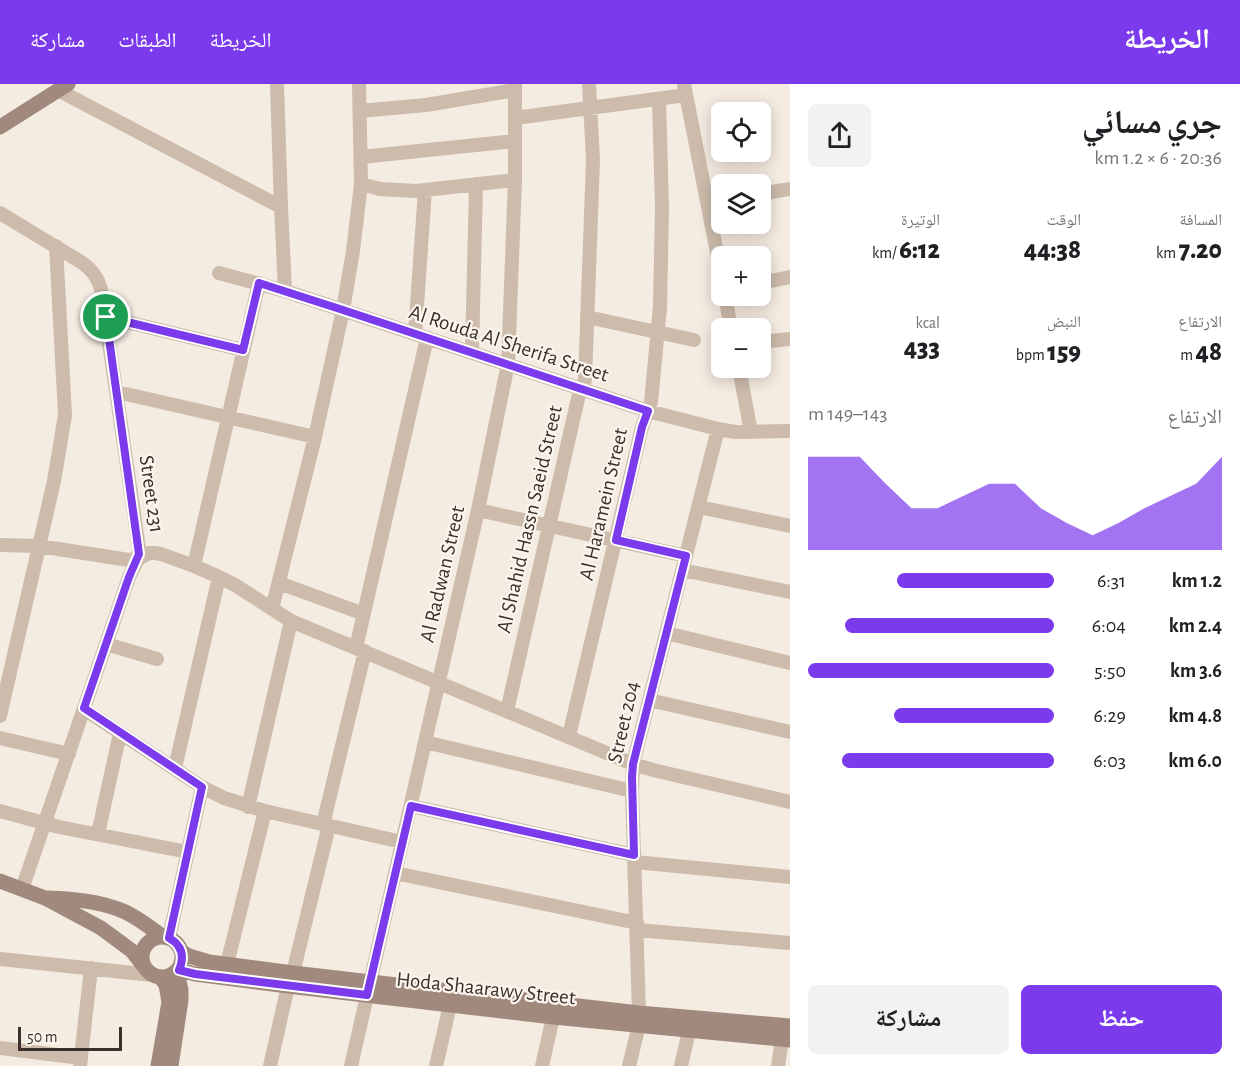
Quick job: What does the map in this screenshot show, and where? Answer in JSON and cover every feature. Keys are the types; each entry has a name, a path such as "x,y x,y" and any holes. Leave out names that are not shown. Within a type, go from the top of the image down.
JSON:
{"street":[{"path":"277,84 285,291"},
{"path":"272,609 315,436 343,310 353,251 361,184 359,84"},
{"name":"Al Shahid Hassn Saeid Street","path":"507,711 579,394 585,380 592,160 589,84"},
{"path":"0,127 63,87 281,207"},
{"path":"360,111 426,105 515,87"},
{"name":"Al Radwan Street","path":"351,1066 478,510 508,364 515,180 515,87"},
{"path":"515,118 659,99 685,90 715,246"},
{"name":"Al Haramein Street","path":"568,736 642,427 651,402 660,307 662,208 659,99"},
{"path":"361,157 515,141"},
{"path":"361,184 400,191 515,180"},
{"path":"472,352 476,184"},
{"path":"771,192 790,189"},
{"path":"270,1066 326,837 325,816 361,650 364,614 421,336 425,190"},
{"path":"707,205 711,204"},
{"name":"Street 231","path":"0,213 81,262 93,273 101,287 139,548 138,559 129,577 22,889"},
{"path":"0,716 54,481 65,415 56,246"},
{"name":"Al Rouda Al Sherifa Street","path":"219,273 285,291 648,411 735,432 790,431"},
{"path":"771,281 790,277"},
{"path":"194,566 259,283"},
{"path":"106,317 243,350"},
{"path":"587,317 694,340"},
{"path":"771,341 790,339"},
{"path":"741,378 751,432"},
{"path":"117,392 315,436"},
{"name":"Street 204","path":"629,1066 639,1019 633,764 718,429"},
{"path":"699,507 790,526"},
{"path":"478,510 686,556"},
{"path":"0,545 39,546 124,560 138,559 149,554 161,554 219,576 291,621 633,764 790,802"},
{"path":"682,570 790,592"},
{"path":"175,768 219,576"},
{"path":"279,583 364,614"},
{"path":"248,807 291,621"},
{"path":"666,633 790,663"},
{"path":"106,644 157,659"},
{"path":"650,700 790,732"},
{"path":"84,708 202,787 224,798 248,807 402,842"},
{"path":"98,834 120,733"},
{"path":"0,738 69,754"},
{"path":"425,742 632,791"},
{"path":"166,937 202,787"},
{"path":"411,806 634,858 790,877"},
{"path":"0,811 45,824 188,852"},
{"path":"227,964 265,811"},
{"path":"395,873 637,926 790,943"},
{"path":"0,881 45,898 101,928 132,951 166,985 169,1002 158,1066"},
{"path":"0,959 152,972 167,977 178,971 182,964 182,952 179,946 123,911 96,903 45,898"},
{"path":"152,972 143,951 150,941 166,937"},
{"name":"Hoda Shaarawy Street","path":"182,952 199,959 290,979"},
{"path":"0,1048 81,1062 91,968"},
{"path":"171,1066 181,1000 178,971"},
{"name":"Hoda Shaarawy Street","path":"178,971 290,979 787,1035"},
{"name":"Hoda Shaarawy Street","path":"369,988 450,1005 553,1017 639,1019 689,1030 787,1035"},
{"path":"436,1066 450,1005"},
{"path":"542,1066 553,1017"},
{"path":"681,1066 689,1030"},
{"path":"778,1066 787,1035"}],"route":[{"path":"259,283 648,411 642,427 616,540 686,556 633,764 634,855 411,806 367,995 195,974 179,970 183,958 182,952 175,941 169,938 202,787 84,708 139,554 106,317 243,350 259,283"}]}
